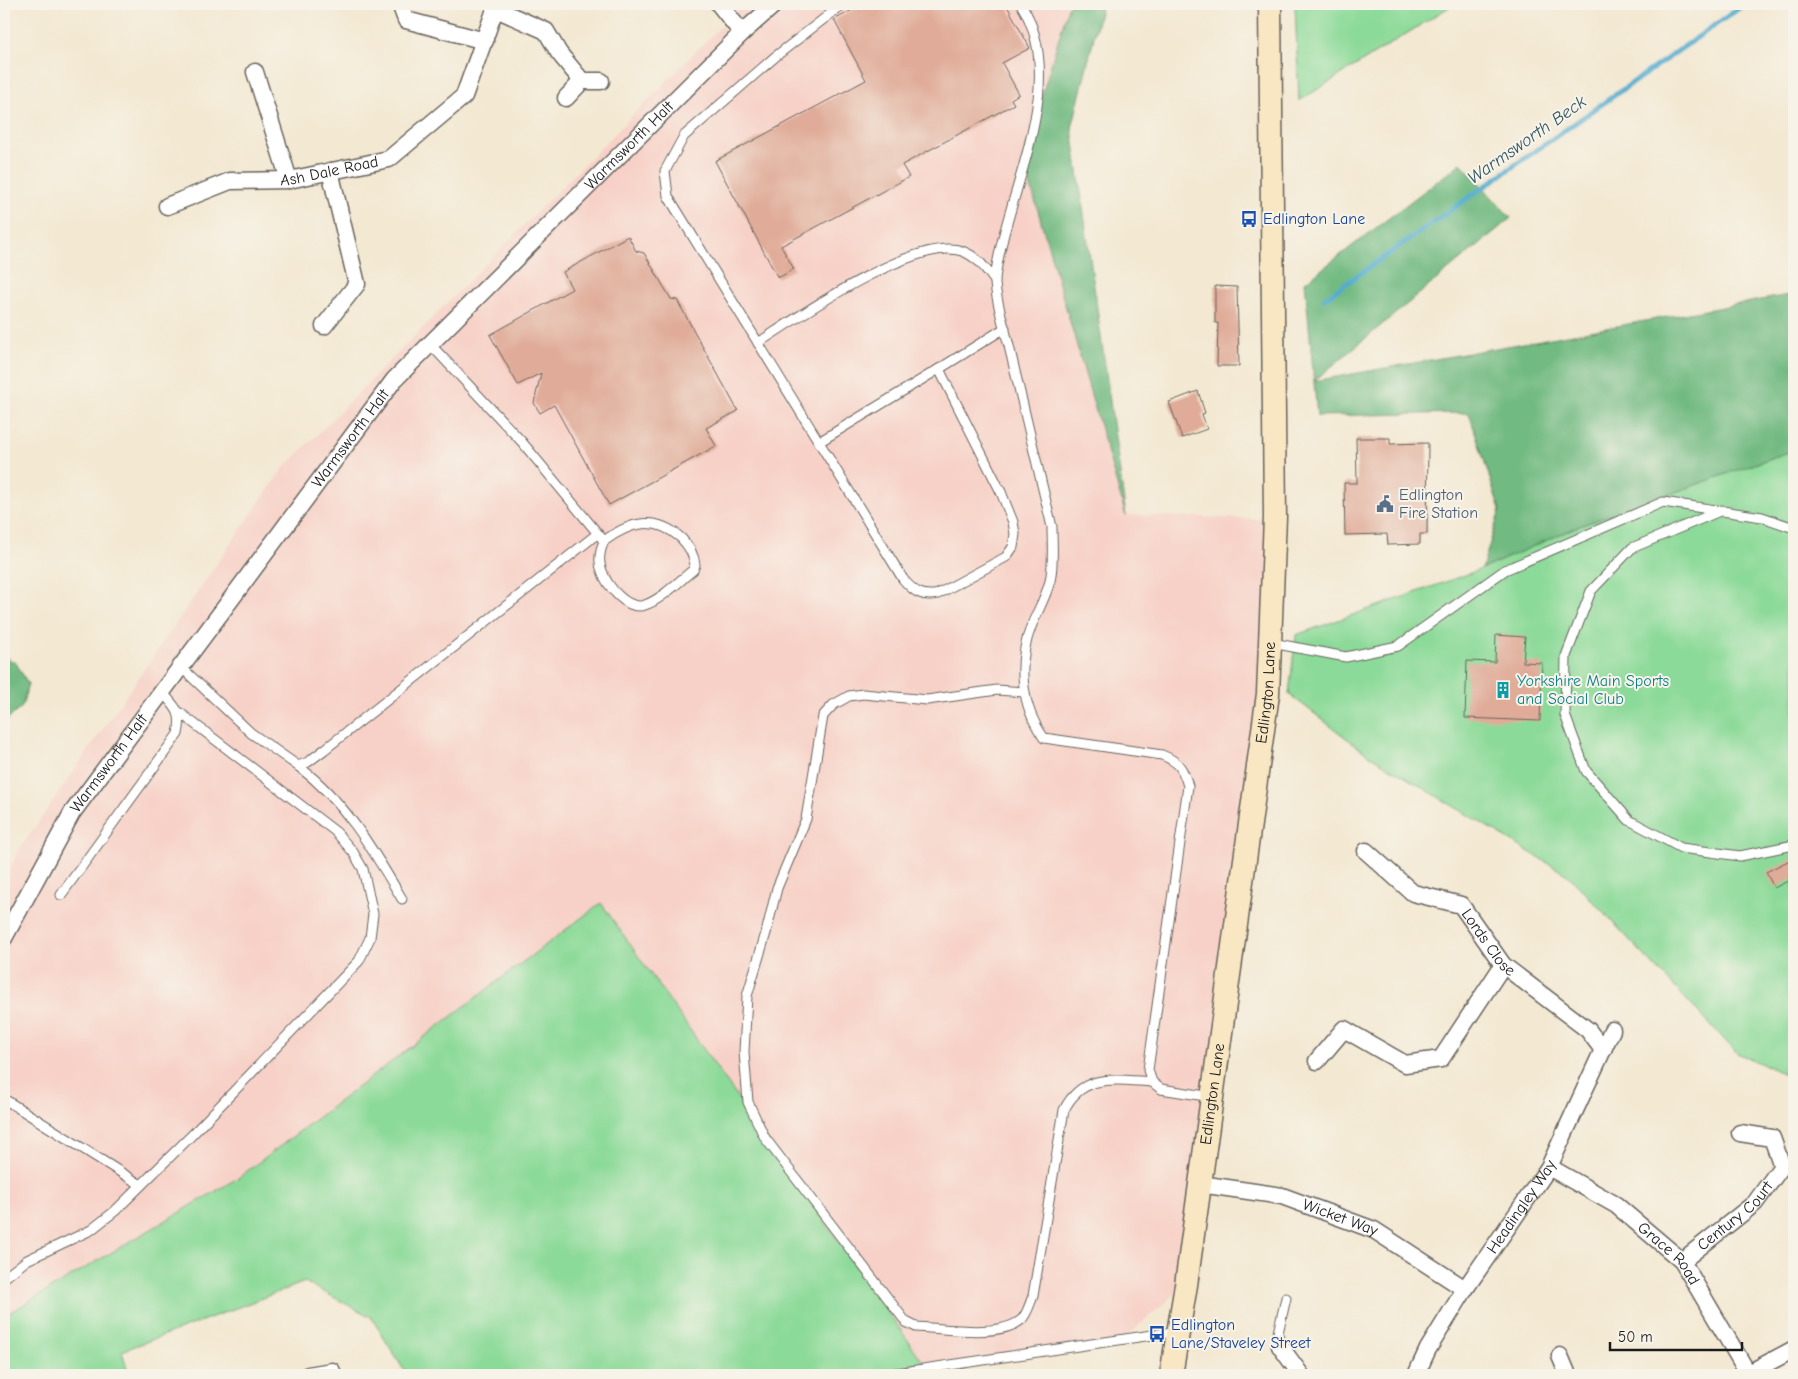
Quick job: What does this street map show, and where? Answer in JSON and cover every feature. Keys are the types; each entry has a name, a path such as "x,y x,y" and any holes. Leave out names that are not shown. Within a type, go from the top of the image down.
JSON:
{"main road":[{"name":"Edlington Lane","path":"1171,1375 1200,1184 1268,694 1272,643 1275,507 1270,4"}],"street":[{"path":"400,4 406,20 485,41"},
{"path":"719,4 742,33"},
{"name":"Warmsworth Halt","path":"4,938 72,813 394,380 742,33 774,4"},
{"path":"496,6 546,31 559,53 582,81"},
{"name":"Ash Dale Road","path":"167,206 230,181 289,180 389,158 464,96 496,6"},
{"path":"255,72 289,180"},
{"path":"566,98 582,81 601,81"},
{"path":"324,326 358,284 330,171"},
{"name":"Lords Close","path":"1366,852 1413,893 1461,905 1503,965 1588,1030 1603,1050"},
{"path":"1318,1061 1344,1029 1405,1064 1441,1059 1503,965"},
{"name":"Headingley Way","path":"1416,1375 1428,1349 1465,1289 1549,1167 1612,1030"},
{"name":"Century Court","path":"1682,1261 1755,1203 1782,1166 1772,1138 1740,1133"},
{"name":"Grace Road","path":"1549,1167 1616,1205 1682,1261 1749,1374"},
{"name":"Wicket Way","path":"1200,1184 1282,1196 1374,1230 1465,1289"},
{"path":"1280,1346 1301,1375"},
{"path":"1749,1374 1794,1349"},
{"path":"1560,1356 1568,1375"},
{"path":"308,1375 332,1372 333,1375"}],"lane":[{"path":"843,4 776,56 684,136 665,171 668,196 904,579 910,588 920,594 930,596 938,594 1006,557 1013,547 1016,534 1001,492 939,369"},
{"path":"1021,4 1030,19 1041,66 1035,112 1022,172 1007,220 995,281 1052,527 1052,569 1050,582 1030,630 1023,659 1025,692 1032,716 1044,738 1162,755 1176,761 1183,768 1188,786 1148,1070 1152,1082"},
{"path":"758,343 821,301 900,261 936,249 960,250 977,258 995,281"},
{"path":"819,442 1005,328"},
{"path":"298,766 308,762 324,750 600,537 643,523 667,527 685,542 692,552 695,565 692,570 650,603 640,606 618,596 603,575 600,562 600,537 527,448 430,344"},
{"path":"1272,643 1346,658 1398,646 1505,570 1580,536 1663,502 1762,517 1794,528"},
{"path":"1722,510 1632,548 1591,592 1566,656 1566,715 1586,771 1629,820 1681,848 1740,856 1794,845"},
{"path":"181,667 251,733 316,779 357,825 402,899"},
{"path":"1025,692 997,690 927,700 863,694 849,696 834,705 823,716 806,819 777,888 766,933 746,996 744,1052 748,1102 765,1138 906,1322 916,1327 995,1330 1011,1326 1022,1319 1033,1296 1064,1110 1068,1101 1077,1090 1092,1082 1111,1079 1152,1082 1161,1089 1212,1097"},
{"path":"4,1278 27,1260 91,1230 115,1211 359,961 370,938 373,914 363,870 353,852 336,832 179,712 162,692"},
{"path":"62,895 178,734 181,720 179,712"},
{"path":"4,1099 141,1185"},
{"path":"1280,1346 1278,1333 1286,1298"},
{"path":"883,1375 1179,1331"}],"shaded area":[{"path":"743,4 1069,4 1023,159 1126,515 1258,519 1275,517 1273,622 1186,1285 1122,1340 928,1369 238,1178 4,1316 4,881 18,852 281,471"}],"green space":[{"path":"1069,4 1102,4 1072,128 1126,516 1023,159"},
{"path":"1295,4 1454,4 1299,101"},
{"path":"1461,163 1511,218 1314,381 1794,294 1794,450 1574,528 1482,569 1500,510 1469,413 1317,416 1305,282"},
{"path":"1794,450 1794,1078 1737,1053 1569,876 1367,754 1289,694 1296,635 1482,569 1574,528"},
{"path":"4,657 16,663 28,684 22,707 4,722"},
{"path":"601,903 928,1369 886,1375 407,1375 371,1317 305,1282 122,1351 129,1375 4,1375 4,1316 238,1178"}],"building":[{"path":"863,4 1006,4 1030,48 1002,63 1019,94 1011,99 1014,104 902,165 909,177 781,246 794,269 778,278 715,161 866,80 834,20"},
{"path":"628,236 636,251 644,253 671,299 677,300 738,411 706,428 716,446 609,505 554,405 540,413 534,403 541,373 518,385 490,335 572,289 563,272"},
{"path":"1215,286 1237,287 1239,366 1217,366 1218,323 1215,323"},
{"path":"1198,391 1205,413 1202,414 1207,429 1182,438 1169,402"},
{"name":"Edlington Fire Station","path":"1356,438 1390,438 1390,444 1428,443 1427,534 1420,534 1420,544 1388,545 1387,534 1345,535 1344,483 1357,483"},
{"name":"Yorkshire Main Sports and Social Club","path":"1496,635 1525,637 1523,662 1542,663 1540,721 1465,718 1467,661 1495,662"},
{"path":"1794,858 1794,878 1774,888 1766,872"}],"waterway":[{"name":"Warmsworth Beck","path":"1324,299 1745,4"}],"place":[{"name":"Edlington Lane","path":"1249,219"},
{"name":"Edlington Fire Station","path":"1385,504"},
{"name":"Yorkshire Main Sports and Social Club","path":"1503,690"},
{"name":"Edlington Lane/Staveley Street","path":"1157,1334"}]}
